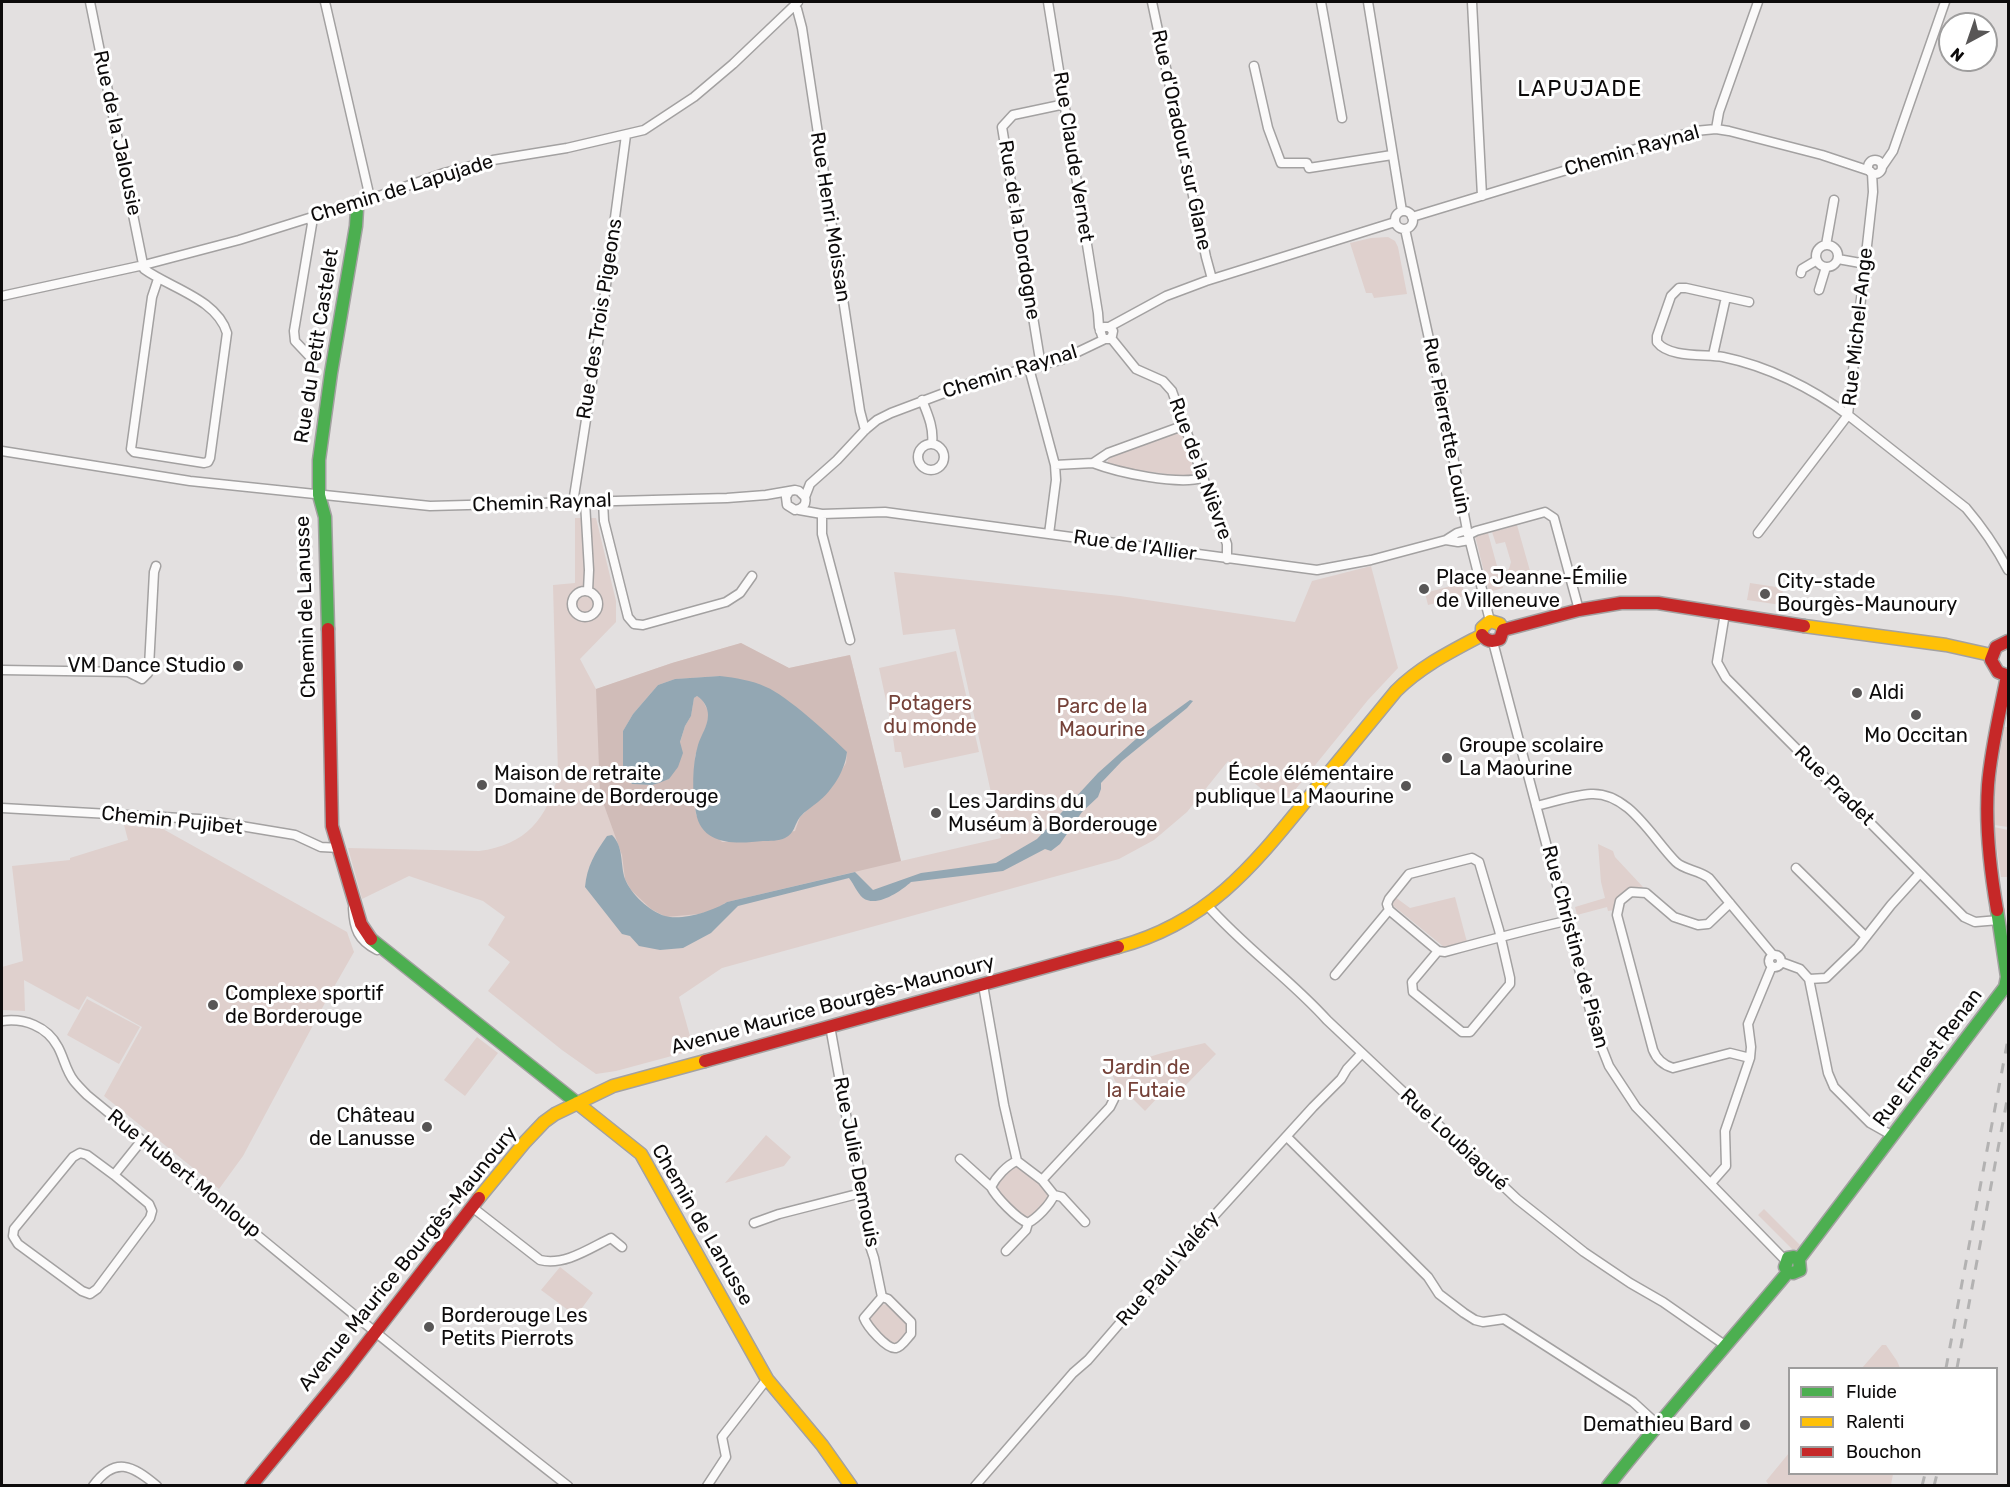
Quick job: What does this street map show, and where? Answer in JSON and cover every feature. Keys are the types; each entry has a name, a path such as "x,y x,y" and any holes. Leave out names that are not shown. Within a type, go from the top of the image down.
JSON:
{"street":[{"name":"Rue de la Jalousie","path":"90,2 144,265"},
{"path":"325,2 370,198"},
{"name":"Rue Claude Vernet","path":"1048,2 1098,312 1106,333"},
{"name":"Rue d'Oradour sur Glane","path":"1152,2 1212,279"},
{"path":"1321,2 1342,118"},
{"path":"1368,2 1402,211"},
{"path":"1472,2 1482,196"},
{"path":"1716,129 1719,112 1758,2"},
{"name":"Rue Michel-Ange","path":"1942,2 1893,151 1875,167 1848,416 1966,508 1996,546 2008,570"},
{"name":"Chemin de Lapujade","path":"2,296 144,265 239,240 444,173 493,160 567,148 644,130 694,97 796,4"},
{"name":"Rue Henri Moissan","path":"796,4 802,28 860,411 865,430"},
{"path":"1254,66 1268,128 1281,163 1307,163 1310,168 1392,155"},
{"name":"Rue de la Dordogne","path":"1041,366 1002,127 1013,115 1065,104"},
{"name":"Chemin Raynal","path":"1412,217 1695,131 1716,129 1854,164 1875,167"},
{"name":"Rue des Trois Pigeons","path":"573,503 606,289 626,135"},
{"path":"1826,245 1837,251 1838,259 1832,266 1826,267 1817,260 1818,250 1826,245 1834,200"},
{"name":"Rue du Petit Castelet","path":"319,495 319,459 324,413 356,226 356,203"},
{"path":"1402,211 1407,211 1412,217 1413,222 1405,229 1397,226 1395,222 1398,213 1402,211"},
{"path":"310,218 312,224 294,332 295,341 311,358"},
{"name":"Chemin Raynal","path":"805,498 806,490 817,477 837,460 865,430 884,416 976,381 1061,360 1088,348 1128,318 1166,296 1212,279 1395,222"},
{"name":"Rue Pierrette Louin","path":"1405,229 1443,403 1468,535 1490,621"},
{"path":"1838,259 1866,264"},
{"path":"1801,273 1803,269 1817,260"},
{"path":"144,265 144,269 158,279 180,288 214,312 224,324 227,333 208,462 134,452 131,449 152,297 158,279"},
{"path":"1819,290 1826,267"},
{"path":"1749,302 1679,288 1671,296 1657,342 1665,350 1746,362 1771,371 1823,399 1848,416 1758,532"},
{"path":"1713,356 1726,297"},
{"name":"Rue de la Nièvre","path":"1106,333 1136,369 1168,385 1185,425 1227,544 1227,558"},
{"path":"1029,368 1056,480 1049,534"},
{"path":"922,400 929,416 933,435 932,444"},
{"path":"1093,463 1108,453 1185,425"},
{"name":"Chemin de Lanusse","path":"2,451 190,481 319,495 325,517 332,826 365,933 392,958 506,1045 642,1154 766,1379 822,1445 850,1485"},
{"path":"1054,465 1093,463 1112,470 1186,481 1203,478"},
{"name":"Chemin Raynal","path":"319,495 430,506 603,502 766,495 792,491 817,477"},
{"path":"805,498 804,506 799,510 792,510 786,503 786,497 792,491 799,490 814,509 822,514 822,534 850,640"},
{"name":"Chemin Raynal","path":"766,495 786,503"},
{"path":"585,502 590,570 588,591"},
{"path":"603,502 604,521 628,617 634,624 643,625 726,602 740,593 752,576"},
{"name":"Rue de l'Allier","path":"799,510 822,514 885,512 1317,570 1326,570 1446,540 1463,542 1468,535 1476,531 1545,512 1554,518 1579,610"},
{"path":"2,670 128,672 142,679 148,673 149,667 156,566"},
{"path":"1503,630 1579,610 1621,603 1648,602 1868,636 1946,645 1991,655"},
{"name":"Rue Pradet","path":"1725,613 1717,662 1726,678 1970,921 2000,920"},
{"path":"1490,621 1500,624 1503,630 1500,639 1488,638 1484,625 1490,621"},
{"name":"Rue Christine de Pisan","path":"1488,638 1536,806 1596,1033 1612,1070 1636,1107 1791,1264"},
{"name":"Avenue Maurice Bourgès-Maunoury","path":"251,1485 375,1332 472,1207 544,1122 576,1103 613,1086 984,985 1139,941 1162,932 1207,905 1252,866 1407,680 1451,650 1488,638"},
{"path":"2008,641 1996,646 1991,655 1995,669 2008,676"},
{"name":"Rue Ernest Renan","path":"1608,1485 1657,1424 1726,1346 1893,1136 2003,992 2007,977 1990,859 1987,802 1994,732 2008,676"},
{"path":"1536,806 1592,794 1611,797 1627,807 1678,864 1709,878 1773,954 1780,956 1781,962"},
{"name":"Chemin Pujibet","path":"2,808 199,819 295,836 321,847 340,848"},
{"path":"1335,975 1388,907 1389,899 1409,874 1472,858 1479,862 1510,978 1509,984 1470,1032 1462,1032 1413,993 1412,982 1438,951"},
{"path":"1796,868 1866,937"},
{"path":"1809,979 1826,978 1858,947 1890,905 1920,873"},
{"path":"1730,903 1708,924 1698,926 1674,917 1646,893 1631,892 1620,901 1617,915 1653,1050 1660,1062 1673,1068 1730,1053 1750,1058"},
{"name":"Rue Loubiagué","path":"1207,905 1517,1199 1584,1252 1630,1283 1664,1302 1726,1346"},
{"path":"1388,907 1438,951 1445,952 1566,921"},
{"path":"1711,1183 1726,1166 1725,1131 1750,1058 1748,1024 1772,966 1769,960 1773,954"},
{"path":"1781,962 1800,969 1809,979 1828,1073 1834,1087 1870,1123 1893,1136"},
{"path":"1772,966 1778,966 1781,962"},
{"path":"984,985 1004,1105 1017,1161 1042,1180 1054,1195 1062,1197 1085,1222"},
{"name":"Rue Hubert Monloup","path":"2,1021 24,1021 36,1025 49,1035 58,1046 74,1081 87,1095 375,1332 567,1485"},
{"name":"Rue Julie Demouis","path":"830,1026 850,1137 857,1156 870,1246 882,1297"},
{"name":"Rue Paul Valéry","path":"975,1485 1183,1250 1341,1079 1362,1053"},
{"path":"1042,1180 1110,1107 1114,1099"},
{"path":"1287,1137 1428,1277 1439,1294 1475,1320 1483,1322 1504,1318 1528,1332 1633,1402 1657,1424"},
{"path":"114,1175 142,1140"},
{"path":"80,1153 87,1155 114,1175 149,1204 152,1210 150,1218 97,1289 90,1294 82,1291 18,1244 13,1236 14,1229 73,1157 80,1153"},
{"path":"960,1159 1023,1221 1033,1220 1054,1195"},
{"path":"991,1187 1011,1163 1017,1161"},
{"path":"754,1223 779,1214 861,1193"},
{"path":"472,1207 540,1260 548,1262 565,1260 611,1238 622,1247"},
{"path":"1006,1251 1026,1230 1028,1222"},
{"path":"882,1297 888,1299 910,1322 911,1334 898,1347 893,1348 887,1345 866,1324 864,1318 882,1297"},
{"path":"707,1485 726,1457 722,1437 766,1379"},
{"path":"93,1485 101,1474 110,1468 120,1466 132,1467 157,1485"}],"green space":[{"path":"1388,237 1395,241 1398,247 1407,294 1374,298 1372,293 1366,293 1350,243"},
{"path":"1174,433 1182,435 1195,467 1189,477 1113,467 1107,462 1111,456"},
{"name":"Parc de la Maourine","path":"575,518 596,518 616,601 616,622 580,659 596,689 672,663 741,643 789,668 850,655 901,861 1001,838 955,629 903,635 894,572 1120,596 1295,622 1312,581 1371,566 1398,668 1368,700 1282,806 1228,761 1187,812 1154,840 1119,859 722,968 679,997 694,1050 616,1071 596,1074 488,991 510,962 488,945 505,917 483,901 409,876 362,899 348,848 479,851 510,843 522,836 541,817 548,805 558,775 553,585 575,583"},
{"path":"1517,525 1532,578 1536,579 1508,587 1503,572 1509,569 1511,562 1505,542 1496,544 1492,532"},
{"path":"1488,533 1503,588 1489,592 1475,536"},
{"path":"1462,583 1465,596 1428,605 1425,593"},
{"name":"City-stade Bourgès-Maunoury","path":"1750,583 1783,588 1781,605 1747,600"},
{"name":"Potagers du monde","path":"956,651 979,752 904,768 901,752 895,752 879,668"},
{"path":"2004,727 2008,727 2008,827 1994,825 1995,786"},
{"name":"Complexe sportif de Borderouge","path":"124,825 163,829 347,932 354,952 243,1156 219,1189 104,1096 142,1027 87,996 79,1010 24,980 25,1011 2,1010 2,967 23,961 12,866 70,860 70,858 128,840"},
{"path":"1994,827 2008,830 2008,877 2001,877"},
{"path":"1598,844 1613,851 1615,857 1643,887 1616,901 1615,910 1608,911 1607,907 1577,915 1575,907 1605,898 1601,882"},
{"path":"1395,897 1410,908 1455,897 1467,942 1444,947 1391,904"},
{"path":"87,999 140,1027 119,1064 67,1035"},
{"path":"477,1037 498,1053 465,1096 444,1080"},
{"name":"Jardin de la Futaie","path":"1205,1043 1216,1054 1185,1086 1176,1078 1145,1111 1115,1081 1110,1069 1162,1053"},
{"path":"766,1135 791,1157 784,1166 725,1183"},
{"path":"1017,1166 1021,1166 1047,1190 1048,1194 1046,1202 1030,1218 1023,1217 998,1192 1003,1176"},
{"path":"1764,1209 1800,1245 1797,1249 1792,1249 1758,1215"},
{"path":"560,1267 593,1293 576,1316 541,1290"},
{"path":"882,1304 888,1305 906,1324 906,1335 897,1344 888,1342 870,1321 869,1318"},
{"path":"1882,1345 1886,1345 1900,1367 1863,1367"},
{"path":"1788,1454 1788,1475 1893,1475 1891,1485 1769,1485 1766,1481"}],"shaded area":[{"path":"741,643 789,668 850,655 901,861 727,902 714,910 699,914 666,917 651,909 631,890 625,879 622,855 600,794 596,689 672,663","holes":["720,676 795,708 847,753 846,763 832,787 800,817 795,831 722,842 696,815 695,756 709,713 702,699 697,696 694,698 691,716 685,726 669,779 652,785 632,784 623,772 623,731 633,714 658,685 675,679"]}],"water":[{"path":"720,676 749,681 775,691 808,716 847,752 844,766 833,786 802,815 791,834 783,839 732,842 713,837 699,824 693,788 694,770 698,745 706,727 708,715 705,704 697,696 694,698 691,716 680,742 683,753 678,767 669,779 652,785 632,784 623,772 623,731 633,714 658,685 675,679"},
{"path":"1190,700 1193,701 1187,708 1122,761 1101,783 1098,797 1082,812 1060,844 1051,851 1045,849 1003,871 911,882 895,894 875,901 863,898 849,878 738,906 711,933 683,948 660,950 639,946 630,936 622,934 585,887 595,854 607,836 612,835 620,850 625,879 632,890 653,910 672,917 697,914 727,902 855,872 873,890 921,873 996,863 1037,839 1098,773 1136,739"}],"railway":[{"path":"1946,1367 2008,1039"},
{"path":"1957,1367 2008,1095"},
{"path":"1922,1486 1925,1475"},
{"path":"1934,1486 1937,1475"}],"traffic: fast":[{"path":"328,629 325,517 319,495 319,460 356,226 355,203"},
{"path":"1799,1259 2005,987 2007,977 1997,910"},
{"path":"371,939 577,1103"},
{"path":"1788,1272 1785,1267 1788,1258 1799,1259"},
{"path":"1788,1272 1793,1273 1800,1270 1799,1259"},
{"path":"1608,1486 1788,1272"}],"traffic: slow":[{"path":"1482,635 1482,628 1490,621 1500,624 1503,630"},
{"path":"1804,626 1946,645 1991,655"},
{"path":"1118,947 1178,923 1226,889 1268,846 1396,691 1426,667 1482,635"},
{"path":"479,1198 525,1142 555,1114 613,1086 705,1061"},
{"path":"577,1103 641,1154 767,1379 822,1445 851,1486"}],"traffic: jam":[{"path":"1503,630 1579,610 1621,603 1658,603 1804,626"},
{"path":"328,629 332,826 361,924 371,939"},
{"path":"1482,635 1490,641 1495,641 1500,639 1503,630"},
{"path":"2008,641 1996,647 1991,660 1998,672 2008,676"},
{"path":"1997,910 1989,848 1987,801 1991,757 2007,676"},
{"path":"705,1061 1118,947"},
{"path":"251,1486 343,1374 479,1198"}],"place":[{"name":"Place Jeanne-Émilie de Villeneuve","path":"1424,589"},
{"name":"City-stade Bourgès-Maunoury","path":"1765,594"},
{"name":"VM Dance Studio","path":"238,666"},
{"name":"Aldi","path":"1857,693"},
{"name":"Mo Occitan","path":"1916,715"},
{"name":"Groupe scolaire La Maourine","path":"1447,758"},
{"name":"Maison de retraite Domaine de Borderouge","path":"482,785"},
{"name":"École élémentaire publique La Maourine","path":"1406,786"},
{"name":"Les Jardins du Muséum à Borderouge","path":"936,813"},
{"name":"Complexe sportif de Borderouge","path":"213,1005"},
{"name":"Château de Lanusse","path":"427,1127"},
{"name":"Borderouge Les Petits Pierrots","path":"429,1327"},
{"name":"Demathieu Bard","path":"1745,1425"}],"district":[{"name":"LAPUJADE","path":"1580,90"}]}
